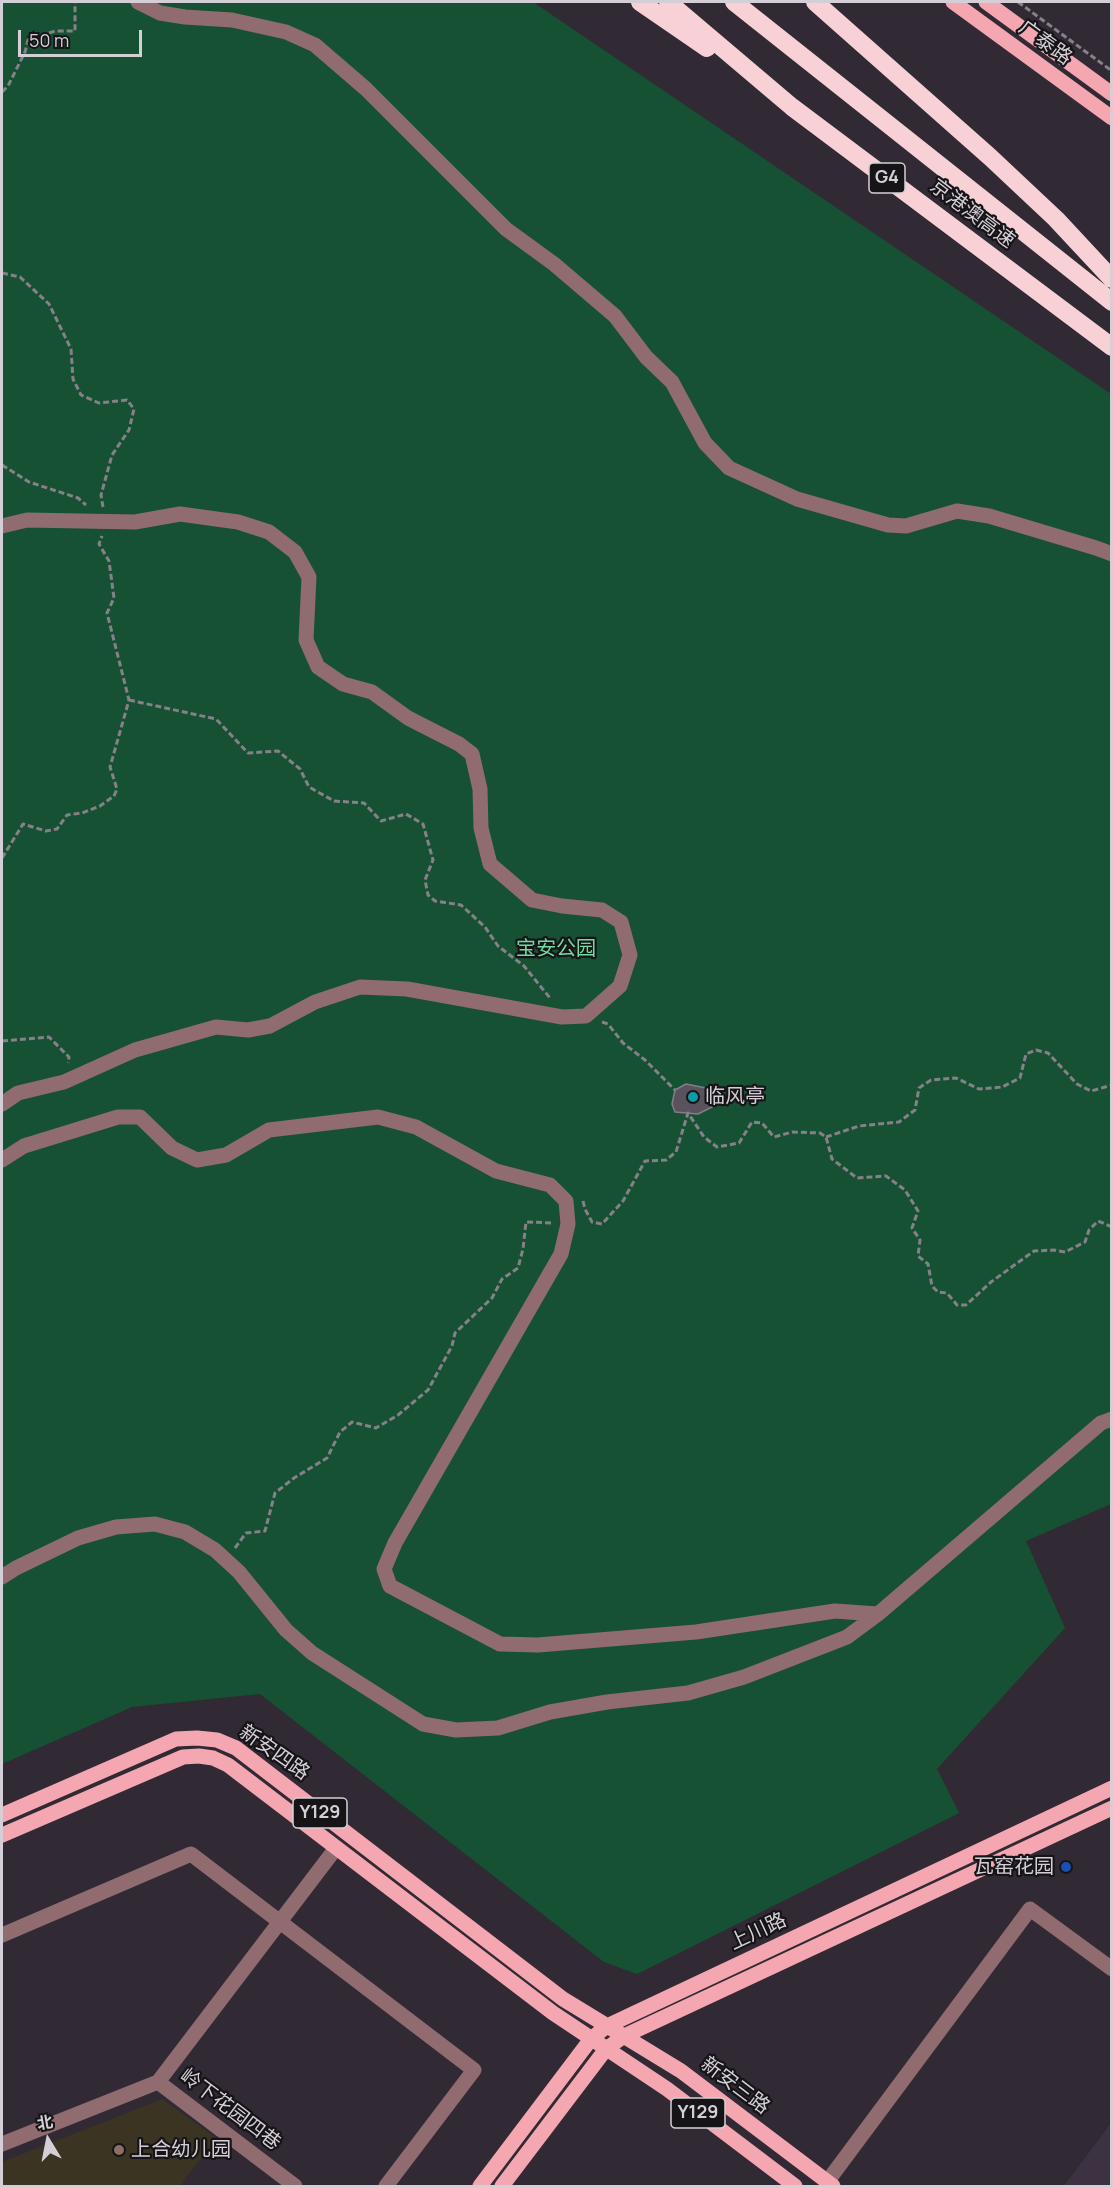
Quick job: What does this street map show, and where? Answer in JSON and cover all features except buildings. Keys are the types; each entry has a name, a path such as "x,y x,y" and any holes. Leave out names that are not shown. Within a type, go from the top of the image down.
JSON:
{"highway":[{"path":"640,2 792,107"},
{"name":"京港澳高速","path":"669,2 792,107 1112,347"},
{"name":"京港澳高速","path":"734,2 1112,302"},
{"path":"815,2 1056,219 1112,279"}],"main road":[{"name":"广泰路","path":"953,2 1112,118"},
{"name":"广泰路","path":"986,2 1112,94"},
{"name":"新安四路","path":"2,1815 176,1739 217,1740 236,1748 563,1999 607,2026"},
{"name":"新安四路","path":"2,1835 183,1758 199,1756 213,1758 228,1765 553,2013 599,2044"},
{"name":"上川路","path":"502,2187 599,2044 607,2026 1112,1788"},
{"name":"上川路","path":"480,2187 599,2044 624,2036 1112,1808"},
{"name":"新安三路","path":"607,2026 681,2071 830,2184"},
{"name":"Y129","path":"599,2044 667,2089 795,2187"}],"street":[{"path":"138,2 160,13 232,20 286,32 315,45 366,89 506,229 554,264 615,316 646,357 672,381 705,443 729,468 797,499 888,525 906,526 957,511 989,516 1112,554"},
{"path":"2,526 27,520 135,522 180,514 238,522 269,532 295,552 309,577 306,640 318,667 343,684 372,692 408,718 459,744 472,754 480,789 481,828 490,864 532,900 602,910 621,922 630,955 620,986 586,1016 562,1017 407,989 360,987 315,1002 270,1026 248,1030 216,1027 135,1050 64,1082 18,1093 2,1104"},
{"path":"2,1160 24,1146 118,1117 140,1117 172,1148 197,1160 226,1155 269,1130 378,1117 416,1127 496,1171 550,1185 566,1202 568,1224 561,1254 395,1543 384,1569 390,1586 500,1644 538,1645 696,1632 835,1611 878,1614"},
{"path":"2,1577 78,1538 116,1527 155,1524 185,1532 215,1550 239,1572 286,1630 312,1653 423,1724 456,1730 498,1728 550,1712 607,1702 688,1693 744,1677 847,1637 878,1614 1101,1423 1112,1419"},
{"path":"158,2082 336,1848"},
{"path":"2,1935 191,1854 474,2070 386,2187"},
{"path":"830,2184 1030,1909 1112,1969"},
{"name":"岭下花园四巷","path":"2,2144 158,2082 295,2187"}],"path":[{"path":"2,92 8,86 25,52 28,40 55,31 75,31 75,2"},
{"path":"1018,2 1112,71"},
{"path":"2,273 20,277 49,304 71,349 73,379 81,395 99,403 127,400 134,409 129,430 112,455 101,495 106,521 99,543 109,561 114,598 107,613 129,700 110,767 117,789 114,796 100,806 82,813 67,815 57,829 46,831 23,824 2,858"},
{"path":"2,465 29,482 78,498 106,521"},
{"path":"129,700 216,719 248,753 278,752 300,769 309,787 334,801 364,803 381,821 406,814 423,824 433,860 425,880 428,895 435,901 461,905 469,912 485,927 498,946 524,966 545,991 562,1017"},
{"path":"586,1016 608,1024 623,1043 645,1060 675,1090"},
{"path":"2,1041 49,1037 69,1057 64,1082"},
{"path":"826,1137 859,1126 899,1122 915,1110 919,1088 931,1080 956,1078 980,1089 1002,1087 1020,1078 1026,1054 1036,1050 1048,1053 1077,1084 1091,1091 1112,1085"},
{"path":"226,1560 246,1533 265,1531 275,1493 294,1478 327,1458 340,1432 352,1422 376,1428 398,1415 428,1390 452,1346 455,1332 492,1298 502,1279 518,1268 526,1222 558,1224 566,1208 576,1198 583,1199 592,1222 602,1224 623,1202 645,1161 666,1160 676,1152 688,1113 704,1137 717,1147 739,1143 752,1122 762,1123 774,1137 792,1132 820,1133 826,1137 832,1159 857,1178 886,1176 905,1190 918,1211 912,1228 920,1239 918,1256 928,1264 932,1286 938,1292 947,1293 957,1305 966,1305 992,1282 1034,1251 1065,1252 1085,1242 1089,1230 1098,1221 1112,1227"}],"shaded area":[{"name":"上合幼儿园","path":"162,2099 216,2138 180,2186 2,2186 2,2162"},
{"path":"1111,2123 1111,2186 1064,2186"}],"green space":[{"name":"宝安公园","path":"2,2 533,2 1111,394 1111,1504 1026,1541 1065,1628 937,1769 959,1813 637,1974 604,1962 260,1694 132,1707 2,1764"}],"place":[{"name":"临风亭","path":"693,1097"},
{"name":"瓦窑花园","path":"1066,1867"},
{"name":"上合幼儿园","path":"119,2150"}]}
